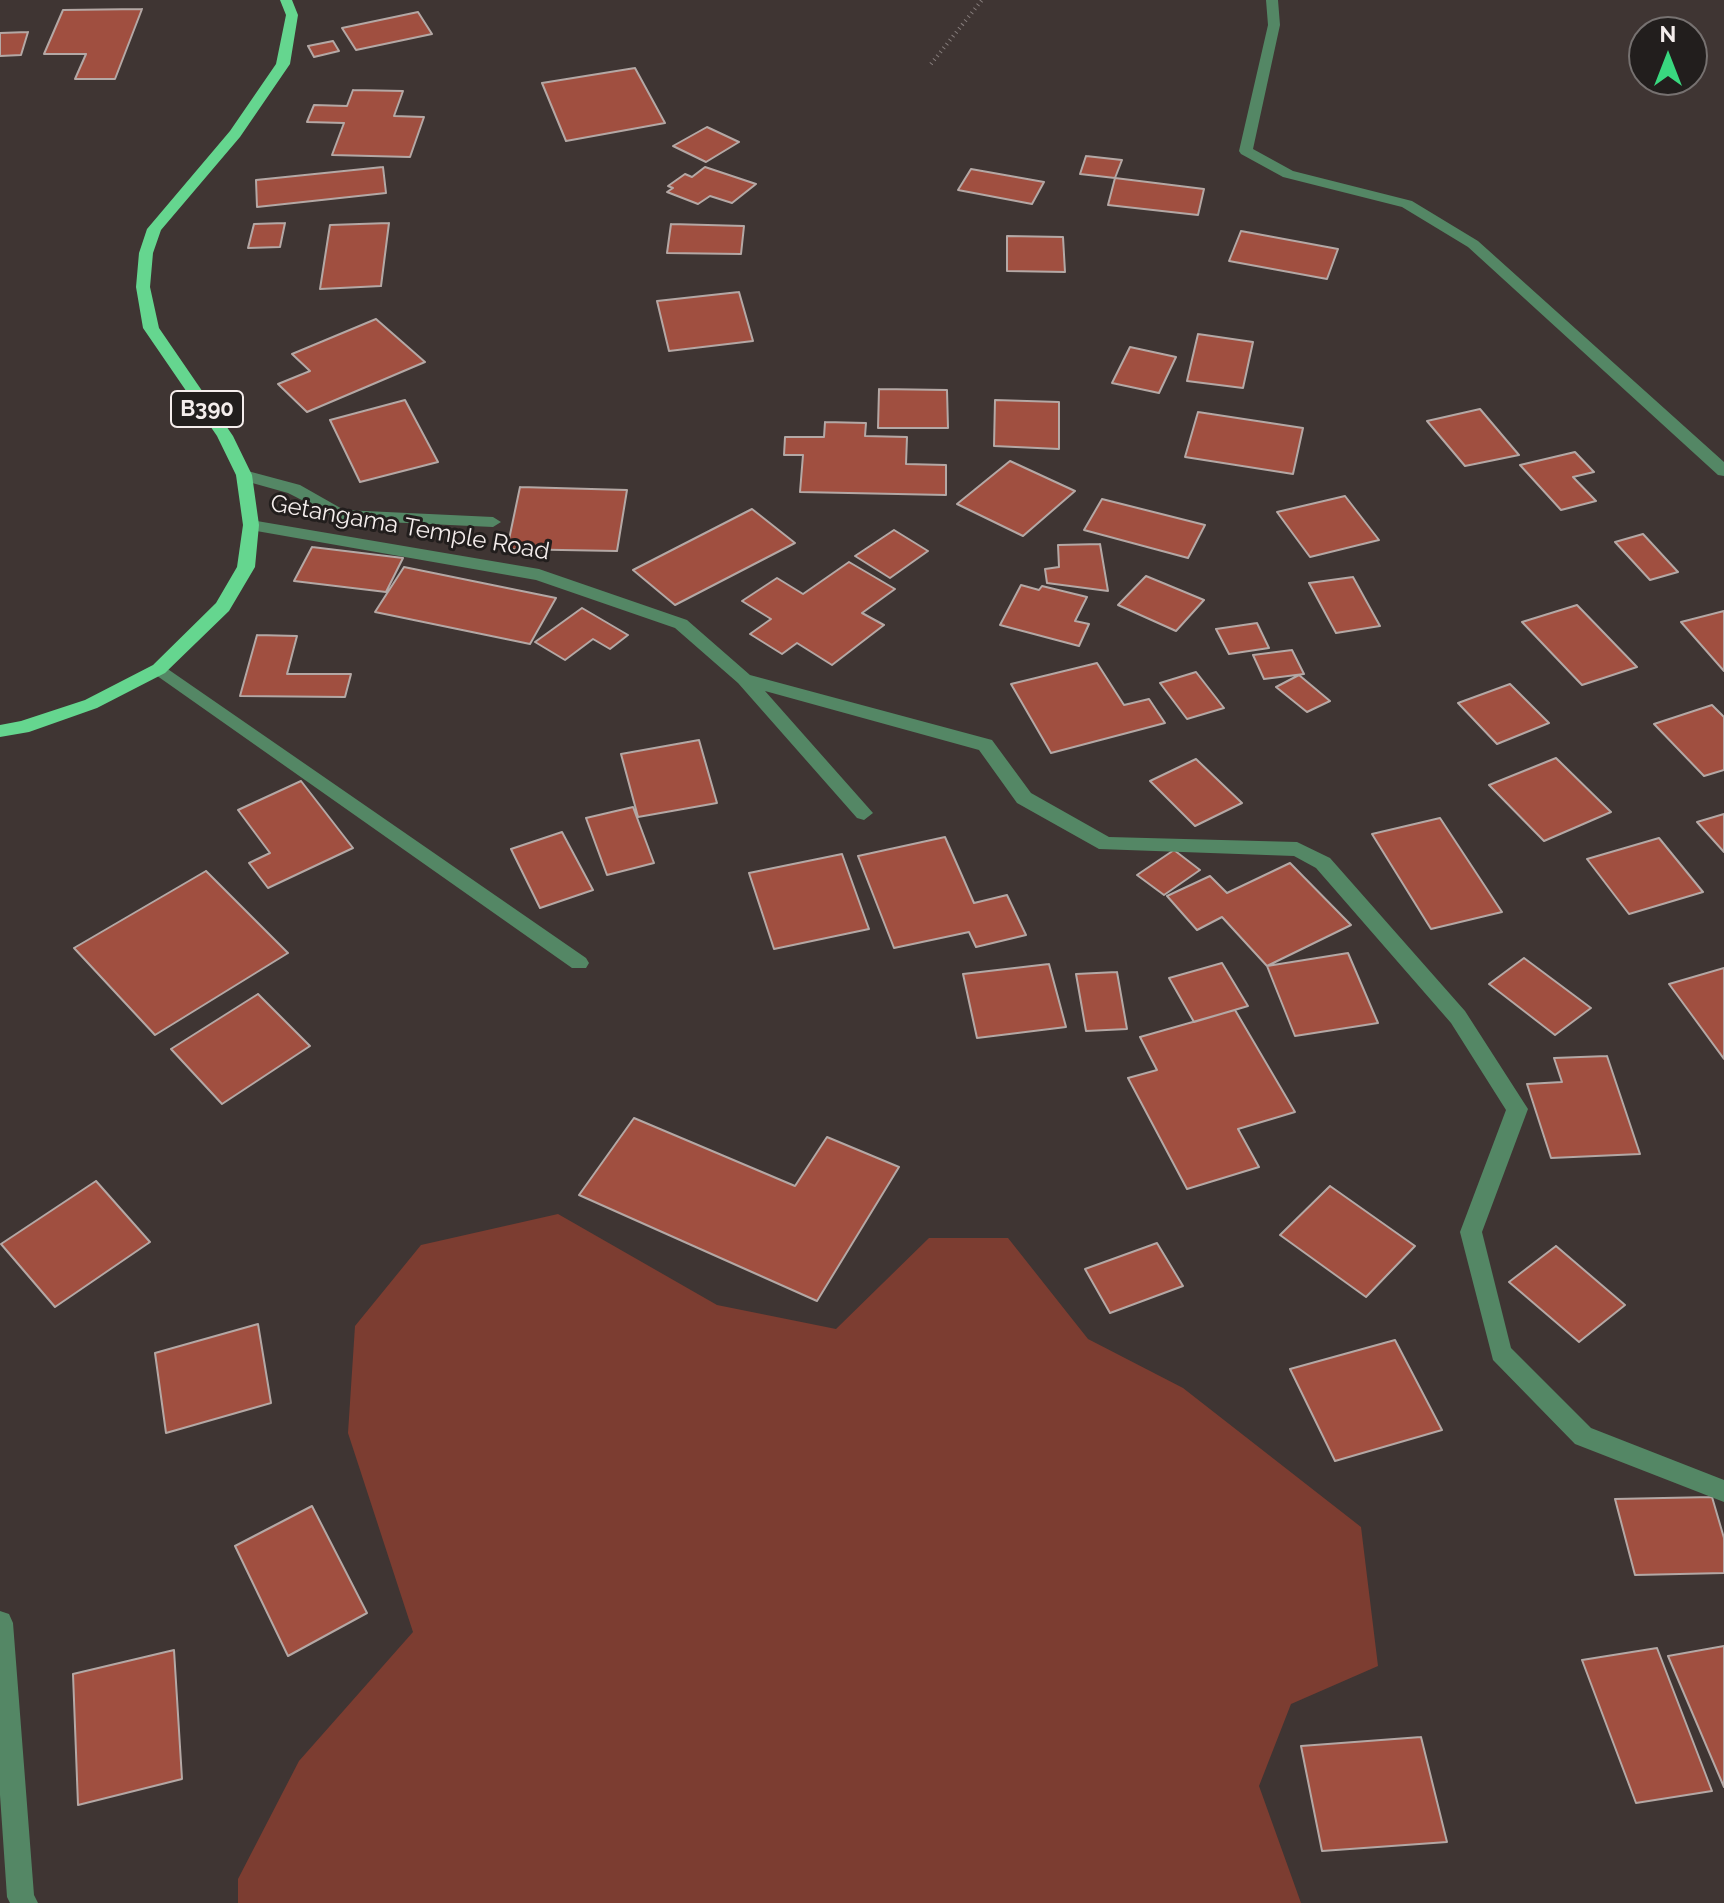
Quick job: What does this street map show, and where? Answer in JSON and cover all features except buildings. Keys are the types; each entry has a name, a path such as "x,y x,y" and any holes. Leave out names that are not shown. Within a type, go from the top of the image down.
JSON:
{"main road":[{"name":"B390","path":"0,731 23,727 91,704 159,669 223,607 246,567 251,525 244,475 225,436 151,328 143,287 146,253 154,229 235,134 283,64 292,15 286,0"}],"street":[{"path":"1272,0 1274,25 1246,151 1288,174 1407,204 1473,244 1724,471"},
{"path":"244,475 294,489 341,515 493,522"},
{"name":"Getangama Temple Road","path":"251,525 539,575 681,624 744,679 985,745 1024,798 1106,844 1297,849 1323,863 1458,1017 1517,1109 1471,1232 1501,1353 1583,1436 1724,1491"},
{"path":"159,669 579,963"},
{"path":"744,679 864,813"},
{"path":"0,1623 21,1897 24,1903"}],"path":[{"path":"931,64 982,0"}],"shaded area":[{"path":"558,1214 717,1305 836,1329 929,1238 1008,1238 1088,1339 1183,1388 1361,1527 1378,1666 1291,1704 1259,1786 1301,1903 238,1903 238,1879 299,1761 413,1632 348,1433 355,1326 421,1245"}]}
